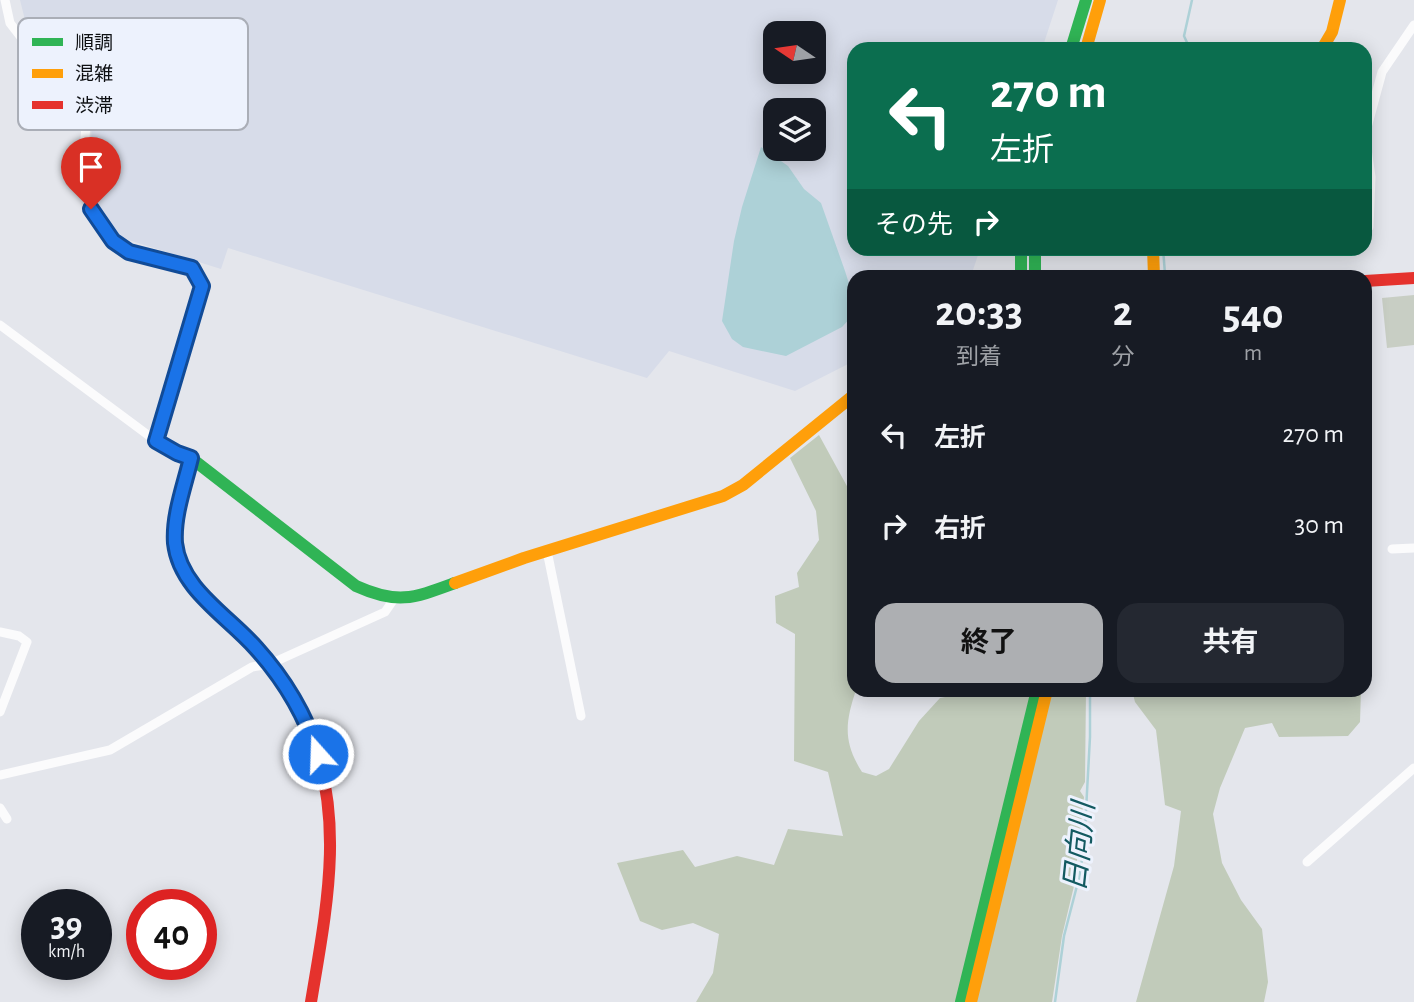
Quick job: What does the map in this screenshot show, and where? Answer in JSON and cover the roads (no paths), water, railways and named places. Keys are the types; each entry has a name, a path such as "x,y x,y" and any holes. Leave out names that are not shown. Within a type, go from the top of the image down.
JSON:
{"street":[{"path":"5,0 9,23 18,34"},
{"path":"1073,42 1086,0"},
{"path":"1088,42 1100,0"},
{"path":"1326,42 1332,32 1340,0"},
{"path":"1372,109 1382,72 1414,25"},
{"path":"86,130 84,173 91,209 102,228 113,241 129,252 192,268 202,286 156,441"},
{"path":"1372,281 1414,278"},
{"path":"0,325 156,441 191,458 343,578 366,591 394,599 423,595 547,551 723,496 759,474 794,442 847,400"},
{"path":"191,458 176,520 175,542 179,559 198,591 270,664 302,712 323,772 331,809 332,860 311,1002"},
{"path":"1392,549 1414,548"},
{"path":"547,551 581,716"},
{"path":"0,775 110,750 252,667 270,664 385,612 394,599"},
{"path":"0,632 19,636 27,642 5,685 0,712"},
{"path":"961,1002 1035,697"},
{"path":"971,1002 1045,697"},
{"path":"1307,862 1414,768"},
{"path":"0,808 7,819"}],"water":[{"path":"761,147 763,161 781,161 788,166 804,189 821,203 847,277 847,322 842,327 786,356 743,347 732,339 722,321 734,241"}],"waterway":[{"name":"日向川","path":"1187,42 1184,36 1192,0"},
{"name":"日向川","path":"1164,256 1165,270"},
{"name":"日向川","path":"1055,1002 1064,936 1084,847 1090,697"}]}
